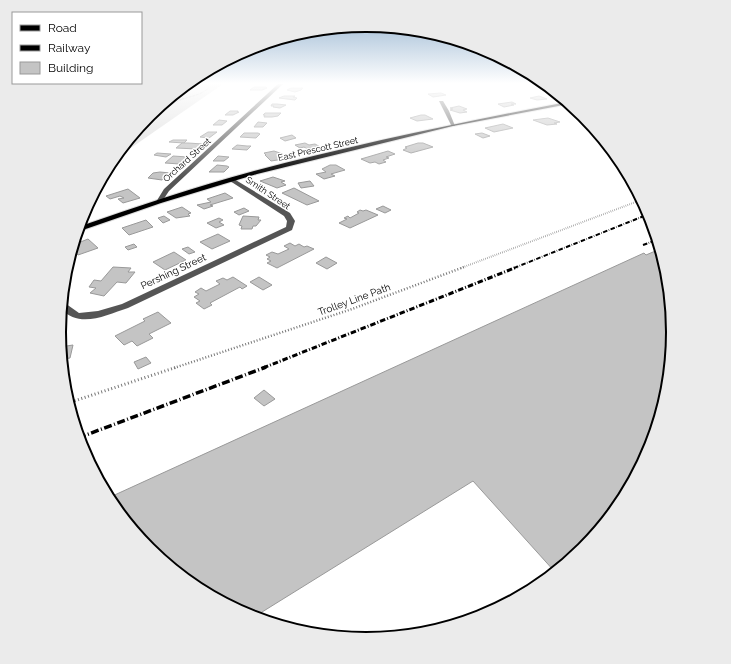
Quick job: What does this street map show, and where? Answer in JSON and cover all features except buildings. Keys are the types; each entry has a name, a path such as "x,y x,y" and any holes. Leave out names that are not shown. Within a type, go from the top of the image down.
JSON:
{"main road":[{"name":"East Prescott Street","path":"84,228 159,202 255,173 453,125 505,115"}],"street":[{"name":"Orchard Street","path":"159,202 166,190 247,115"},
{"path":"449,115 453,125"},
{"name":"Smith Street","path":"232,180 280,210 291,220 290,224"},
{"name":"Pershing Street","path":"66,309 73,315 85,316 103,313 125,306 280,233 289,228 290,224"}],"path":[{"name":"Trolley Line Path","path":"74,401 352,309 636,202"}],"shaded area":[{"path":"158,115 178,115 125,152"}],"railway":[{"path":"514,268 643,216"},
{"path":"643,245 652,242"},
{"path":"263,368 517,267"},
{"path":"84,436 266,367"}]}
